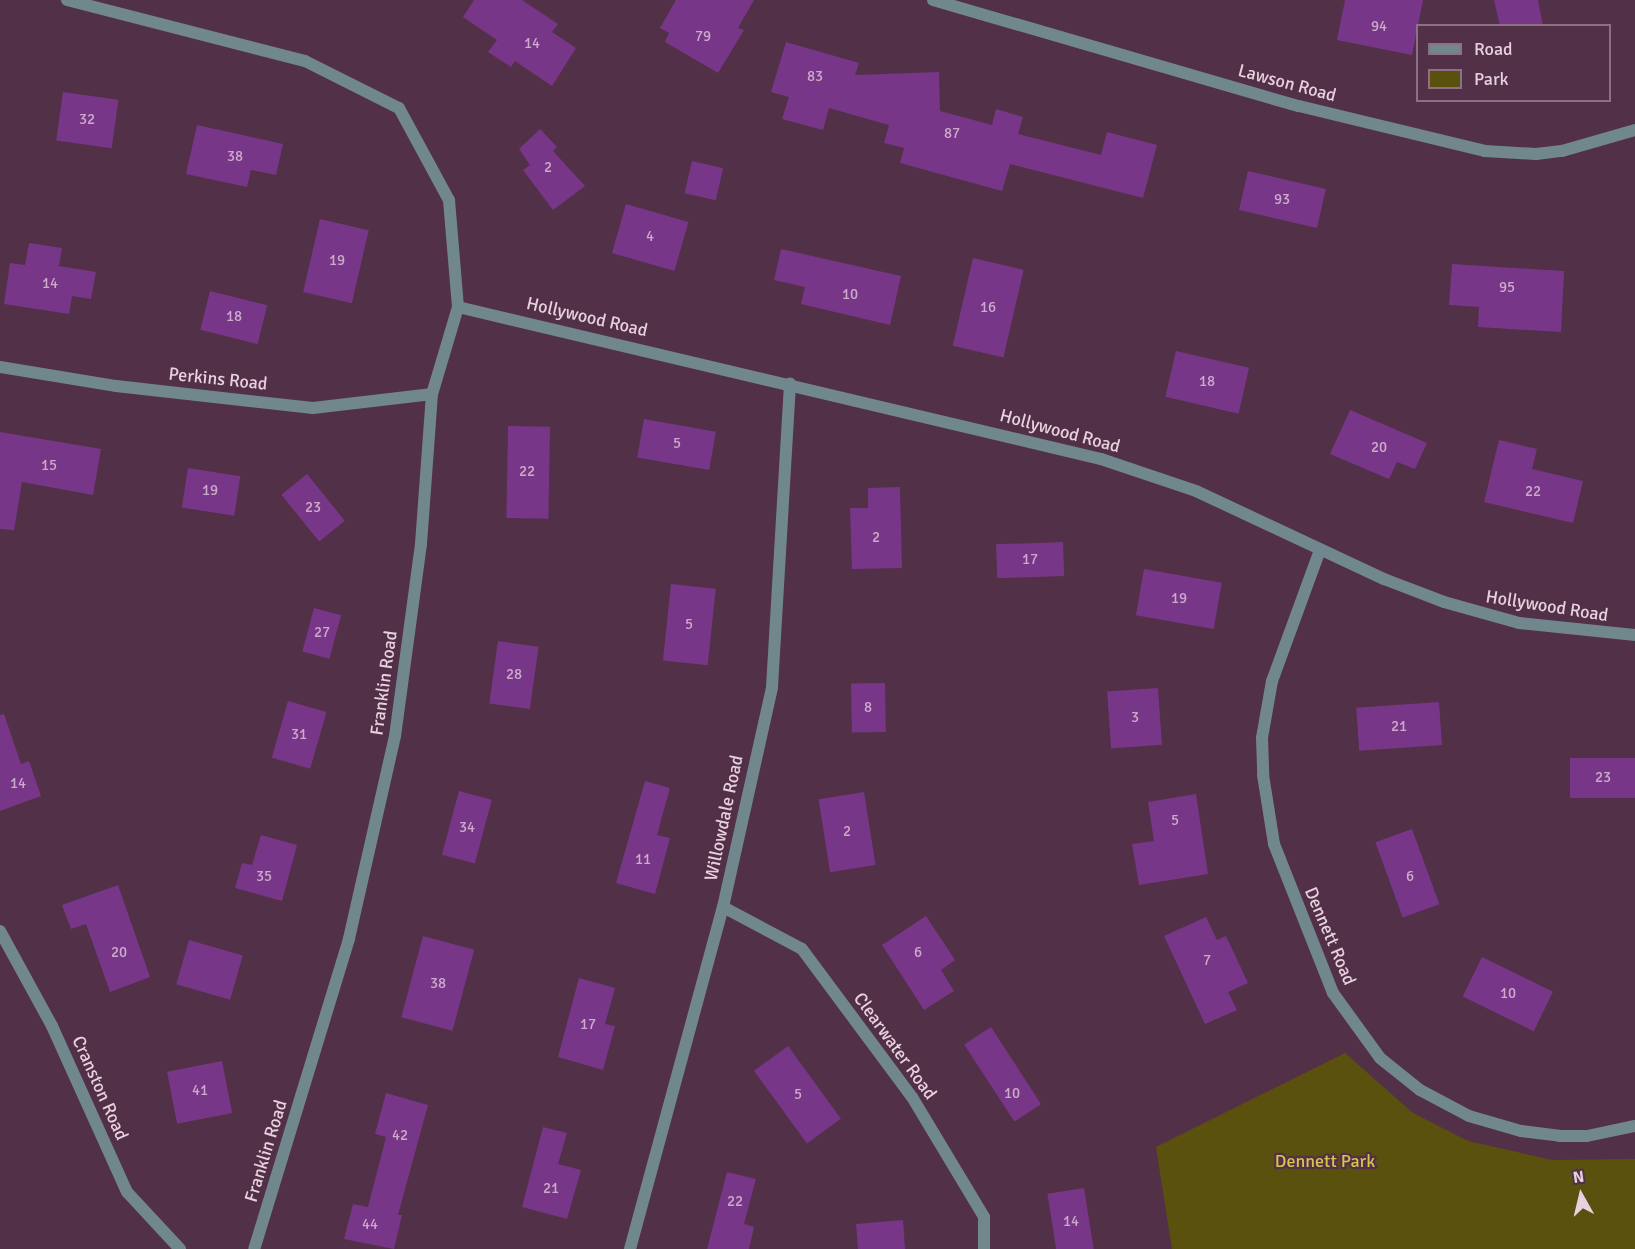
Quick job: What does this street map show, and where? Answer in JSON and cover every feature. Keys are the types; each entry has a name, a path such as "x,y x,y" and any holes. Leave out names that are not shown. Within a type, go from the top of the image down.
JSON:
{"street":[{"name":"Franklin Road","path":"67,0 305,61 399,108 449,200 458,307 432,394 421,544 395,736 349,939 254,1249"},
{"name":"Lawson Road","path":"933,0 1299,106 1485,151 1536,154 1562,151 1635,130"},
{"name":"Hollywood Road","path":"458,307 790,384 1149,474 1259,518 1320,550 1384,579 1481,615 1562,630 1635,635"},
{"name":"Perkins Road","path":"0,367 116,386 313,408 432,394"},
{"name":"Willowdale Road","path":"630,1249 723,907 772,687 790,384"},
{"name":"Dennett Road","path":"1320,550 1272,681 1263,729 1263,776 1274,844 1333,993 1380,1059 1420,1090 1469,1116 1521,1131 1559,1136 1587,1136 1635,1126"},
{"name":"Clearwater Road","path":"723,907 802,949 912,1097 984,1217 984,1249"},
{"name":"Cranston Road","path":"0,931 52,1026 127,1192 180,1249"}],"green space":[{"name":"Dennett Park","path":"1345,1053 1413,1113 1468,1141 1552,1160 1635,1159 1635,1249 1172,1249 1156,1147"}],"building":[{"path":"474,0 522,0 558,24 552,32 576,48 552,86 515,61 511,67 488,52 497,40 463,17"},
{"path":"676,0 754,0 738,28 744,30 718,73 665,42 669,33 660,28"},
{"path":"1345,0 1423,0 1418,24 1416,24 1412,55 1337,40"},
{"path":"1494,0 1538,0 1543,24 1500,24"},
{"path":"786,42 859,63 855,75 939,72 940,111 992,125 996,109 1023,117 1018,134 1101,155 1107,132 1157,145 1143,198 1010,164 1002,191 900,163 904,148 884,143 889,125 829,108 823,130 782,119 789,97 771,92"},
{"path":"63,92 118,100 112,148 56,141"},
{"path":"197,125 283,144 276,175 251,170 247,187 186,174"},
{"path":"540,129 557,147 553,151 585,186 553,210 523,170 530,165 519,149"},
{"path":"692,161 723,168 716,200 685,193"},
{"path":"1248,171 1326,189 1317,228 1239,210"},
{"path":"626,204 688,222 674,271 612,253"},
{"path":"320,219 369,230 352,303 303,292"},
{"path":"29,243 62,248 59,266 96,272 91,299 72,296 69,314 4,304 10,263 25,265"},
{"path":"781,249 901,276 890,325 801,304 805,287 774,280"},
{"path":"973,258 1024,270 1003,357 953,346"},
{"path":"1452,264 1564,271 1561,332 1478,327 1479,307 1449,305"},
{"path":"210,291 267,305 258,344 200,330"},
{"path":"1176,351 1249,368 1239,414 1165,397"},
{"path":"1350,410 1427,443 1415,469 1397,462 1389,479 1330,454"},
{"path":"644,419 716,432 709,470 637,457"},
{"path":"508,426 550,427 548,519 506,518"},
{"path":"0,432 101,449 93,495 22,482 14,530 0,529"},
{"path":"1499,440 1537,449 1532,469 1583,481 1573,523 1484,502"},
{"path":"188,468 240,476 234,516 182,508"},
{"path":"307,474 345,521 319,541 281,495"},
{"path":"900,487 902,568 852,569 850,508 868,508 868,488"},
{"path":"1063,542 1064,576 997,578 996,544"},
{"path":"1144,569 1222,583 1214,629 1136,615"},
{"path":"671,584 716,589 708,665 663,661"},
{"path":"314,608 341,615 329,659 302,651"},
{"path":"498,641 539,647 530,709 489,703"},
{"path":"885,683 886,732 852,733 851,684"},
{"path":"1158,688 1162,745 1111,748 1107,692"},
{"path":"288,701 326,712 310,769 272,758"},
{"path":"1439,702 1442,745 1359,751 1356,708"},
{"path":"4,714 21,764 29,761 41,796 0,811 0,715"},
{"path":"1570,758 1635,758 1635,798 1570,798"},
{"path":"645,781 670,788 657,835 670,838 655,894 616,883"},
{"path":"459,791 492,800 475,864 442,855"},
{"path":"864,792 876,865 830,872 819,799"},
{"path":"1196,794 1208,874 1139,885 1132,844 1154,841 1148,802"},
{"path":"1412,829 1439,904 1403,918 1375,842"},
{"path":"261,835 297,845 282,901 235,888 242,863 252,865"},
{"path":"118,885 150,977 110,992 86,924 71,929 62,905"},
{"path":"926,916 955,960 941,970 954,991 924,1010 882,945"},
{"path":"1206,917 1217,940 1226,936 1248,983 1228,992 1237,1010 1205,1024 1164,936"},
{"path":"423,936 474,950 452,1031 401,1017"},
{"path":"189,940 243,955 230,1000 176,984"},
{"path":"1482,957 1553,992 1534,1031 1463,997"},
{"path":"579,978 615,988 605,1024 615,1026 603,1070 558,1057"},
{"path":"991,1027 1041,1104 1014,1122 964,1044"},
{"path":"788,1046 841,1119 807,1143 754,1071"},
{"path":"222,1061 232,1113 177,1124 167,1072"},
{"path":"386,1093 428,1105 398,1215 402,1215 394,1249 344,1239 353,1204 368,1207 386,1137 375,1134"},
{"path":"543,1127 567,1133 558,1164 581,1170 567,1219 522,1207"},
{"path":"727,1172 756,1179 744,1224 754,1227 749,1249 707,1249"},
{"path":"1084,1188 1094,1249 1056,1249 1047,1194"},
{"path":"903,1220 905,1249 858,1249 856,1224"}]}
